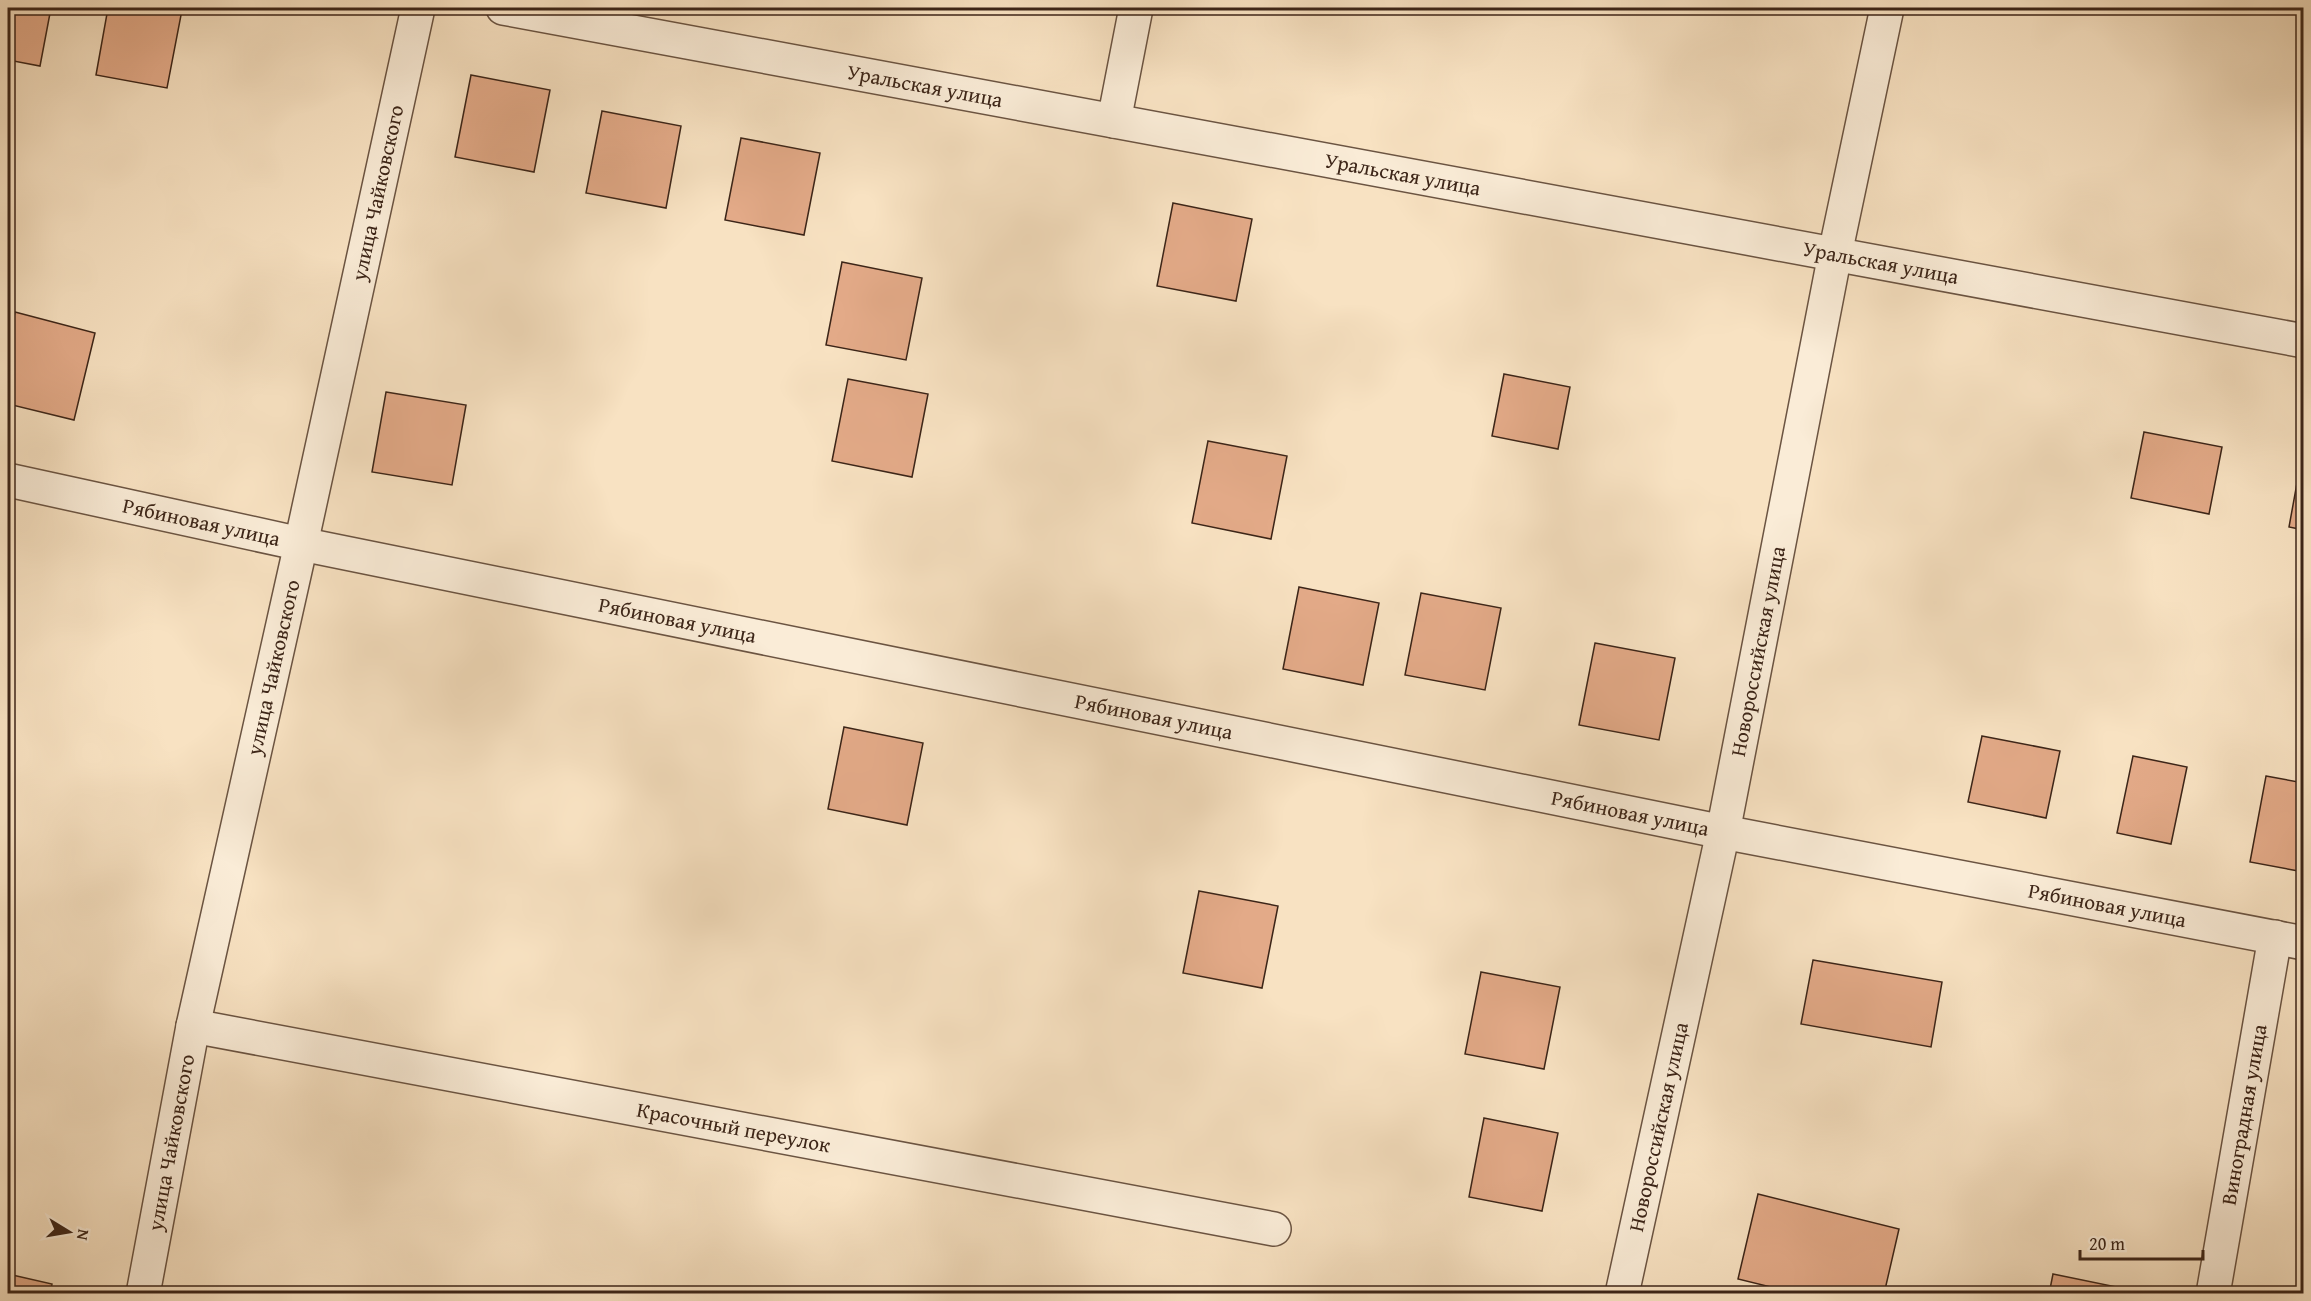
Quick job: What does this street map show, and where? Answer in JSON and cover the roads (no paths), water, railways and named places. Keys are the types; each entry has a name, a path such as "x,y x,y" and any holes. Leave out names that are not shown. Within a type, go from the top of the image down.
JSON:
{"street":[{"name":"улица Чайковского","path":"143,1293 193,1026 418,8"},
{"name":"Уральская улица","path":"502,8 2304,341"},
{"path":"1114,121 1136,8"},
{"name":"Новороссийская улица","path":"1622,1293 1723,832 1835,254 1887,8"},
{"name":"Рябиновая улица","path":"8,480 301,544 1723,832 2289,940"},
{"name":"Виноградная улица","path":"2213,1293 2289,940"},
{"name":"Красочный переулок","path":"193,1026 1274,1229"}]}
